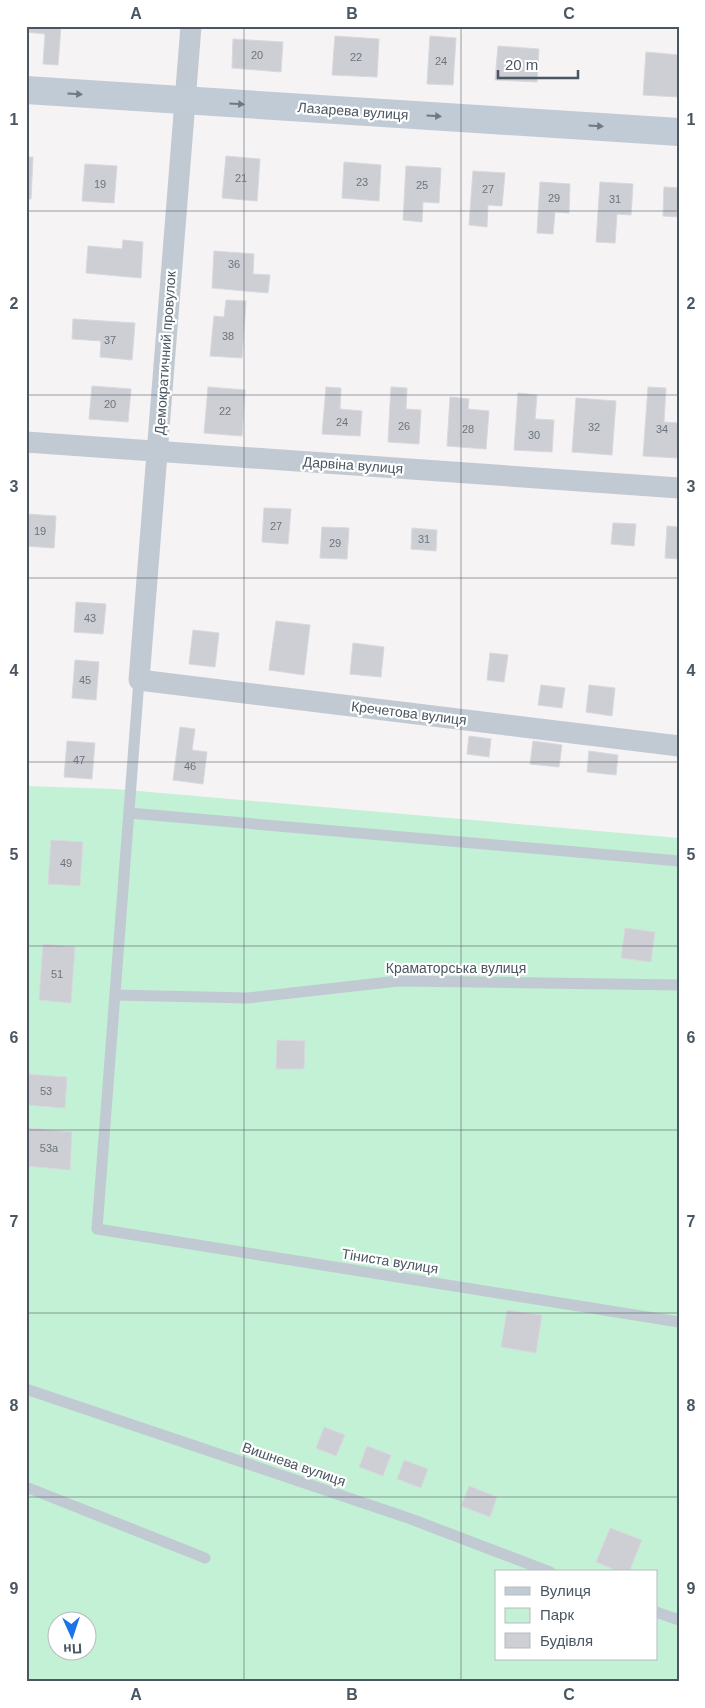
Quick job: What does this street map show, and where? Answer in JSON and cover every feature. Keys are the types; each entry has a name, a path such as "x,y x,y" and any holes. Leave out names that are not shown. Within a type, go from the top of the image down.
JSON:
{"street":[{"name":"Демократичний провулок","path":"139,680 191,26"},
{"name":"Лазарева вулиця","path":"26,90 679,132"},
{"name":"Дарвіна вулиця","path":"26,442 679,488"},
{"name":"Кречетова вулиця","path":"139,680 679,746"}],"lane":[{"path":"115,995 139,680"},
{"path":"129,813 679,861"},
{"name":"Краматорська вулиця","path":"115,995 248,998 398,981 679,985"},
{"name":"Тіниста вулиця","path":"115,995 97,1229 679,1322"},
{"name":"Вишнева вулиця","path":"26,1389 412,1519 545,1570"},
{"path":"26,1487 205,1558"},
{"path":"658,1613 679,1620"}],"green space":[{"path":"26,786 115,789 679,838 679,1682 26,1682"}],"building":[{"path":"26,26 61,26 58,65 43,64 45,34 26,32"},
{"path":"335,36 379,39 377,77 332,75"},
{"path":"430,36 456,38 453,85 427,84"},
{"path":"233,39 283,42 281,72 232,68"},
{"path":"498,46 539,49 537,82 495,80"},
{"path":"646,52 679,55 678,97 643,95"},
{"path":"226,156 260,159 257,201 222,198"},
{"path":"26,157 33,157 31,199 26,199"},
{"path":"344,162 381,165 379,201 342,198"},
{"path":"85,164 117,166 114,203 82,201"},
{"path":"406,166 441,168 439,203 423,202 422,222 403,220"},
{"path":"473,171 505,173 502,206 488,205 487,227 469,225"},
{"path":"540,182 570,184 569,213 555,212 553,234 537,233"},
{"path":"600,182 633,184 631,215 617,214 615,243 596,242"},
{"path":"664,187 679,188 679,217 663,216"},
{"path":"123,240 143,242 141,278 86,273 88,246 122,249"},
{"path":"214,251 254,254 253,274 270,275 268,293 212,288"},
{"path":"226,300 246,301 242,358 210,356 214,316 224,317"},
{"path":"73,319 135,323 132,360 100,357 101,341 72,339"},
{"path":"92,386 131,389 128,422 89,419"},
{"path":"208,387 245,390 242,436 204,433"},
{"path":"326,387 341,388 340,409 362,411 360,436 322,434"},
{"path":"391,387 407,388 406,409 421,410 419,444 388,442"},
{"path":"648,387 666,388 664,422 679,423 677,458 643,456"},
{"path":"518,393 537,395 535,419 554,420 552,452 514,450"},
{"path":"450,397 469,399 468,409 489,411 486,449 447,446"},
{"path":"576,398 616,401 612,455 572,452"},
{"path":"264,508 291,509 288,544 262,542"},
{"path":"26,514 56,516 54,548 26,546"},
{"path":"613,523 636,524 634,546 611,544"},
{"path":"667,526 679,527 679,559 665,558"},
{"path":"322,527 349,528 347,559 320,558"},
{"path":"412,528 437,530 436,551 411,549"},
{"path":"76,602 106,604 103,634 74,632"},
{"path":"276,621 310,625 304,675 269,670"},
{"path":"193,630 219,633 215,667 189,664"},
{"path":"353,643 384,647 381,677 350,674"},
{"path":"490,653 508,655 504,682 487,680"},
{"path":"75,660 99,662 96,700 72,698"},
{"path":"541,685 565,688 562,708 538,705"},
{"path":"589,685 615,688 612,716 586,712"},
{"path":"180,727 195,729 192,750 207,752 203,784 173,780"},
{"path":"469,736 491,739 489,757 467,754"},
{"path":"67,741 95,743 92,779 64,777"},
{"path":"533,741 562,745 559,767 530,764"},
{"path":"589,751 618,755 616,775 587,772"},
{"path":"51,840 83,842 80,886 48,884"},
{"path":"625,928 655,932 651,962 621,958"},
{"path":"43,944 75,947 71,1003 39,1000"},
{"path":"277,1040 305,1041 304,1069 276,1069"},
{"path":"26,1074 67,1077 65,1108 26,1105"},
{"path":"29,1128 72,1132 70,1170 26,1166"},
{"path":"507,1310 542,1315 536,1353 501,1347"},
{"path":"324,1427 345,1435 336,1456 316,1448"},
{"path":"367,1446 391,1455 383,1476 359,1467"},
{"path":"404,1460 428,1469 421,1488 397,1479"},
{"path":"469,1486 497,1497 490,1517 461,1506"},
{"path":"610,1528 642,1540 630,1570 616,1570 596,1562"}]}
